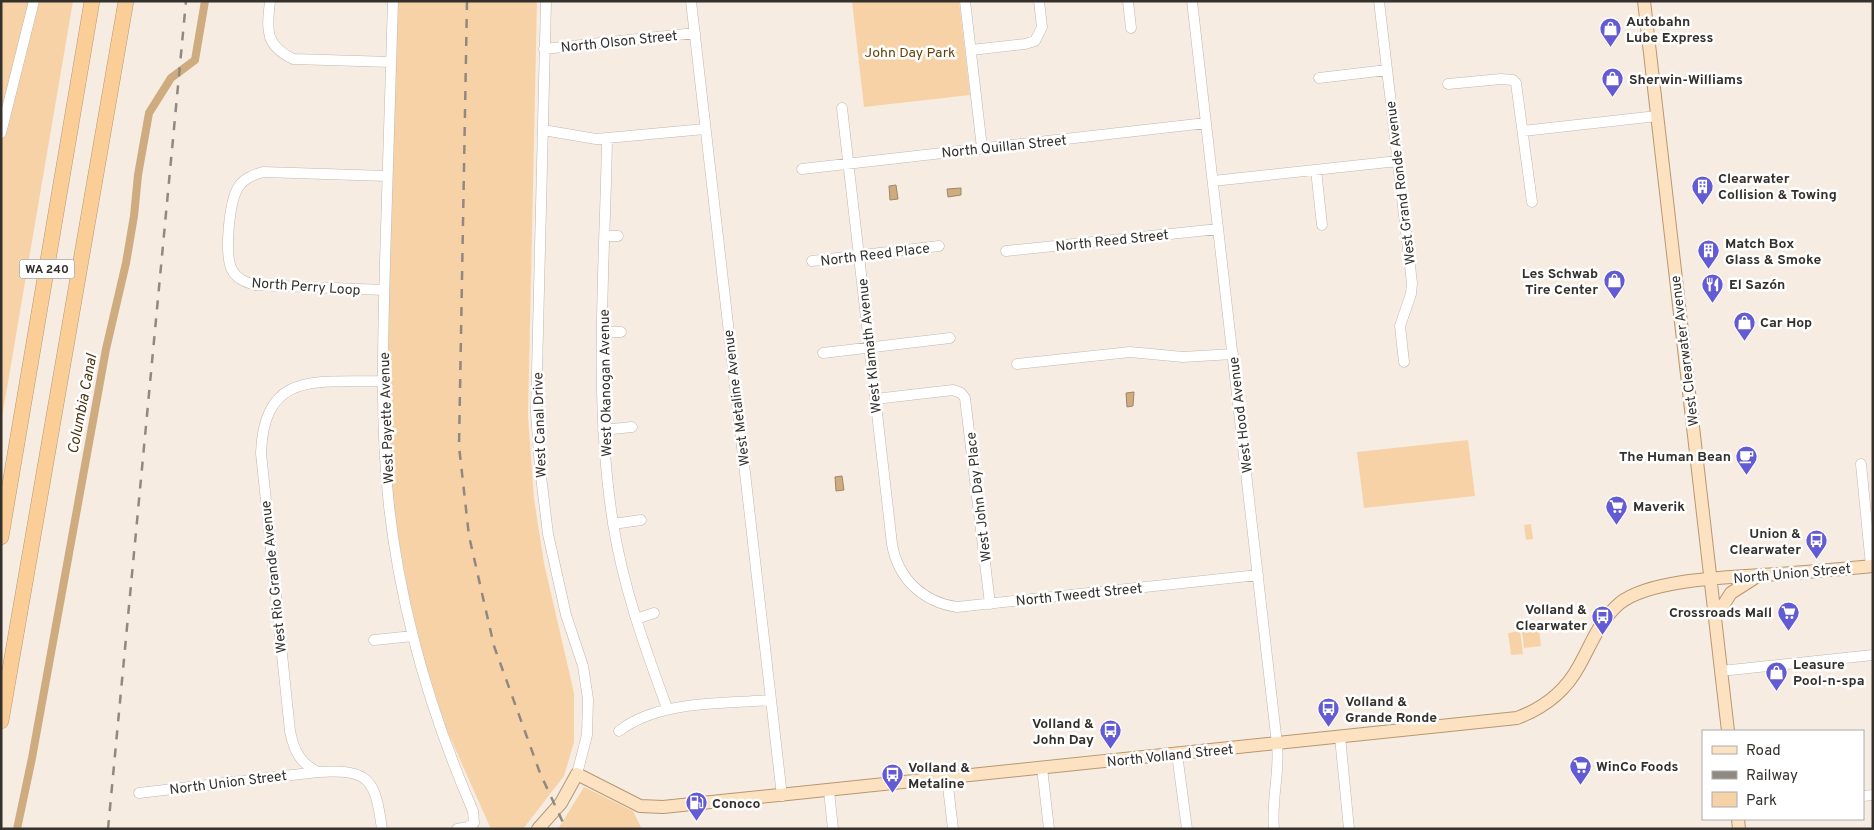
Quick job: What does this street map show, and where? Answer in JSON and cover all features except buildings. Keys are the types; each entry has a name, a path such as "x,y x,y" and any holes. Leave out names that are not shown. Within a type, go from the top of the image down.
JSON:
{"highway":[{"name":"WA 240","path":"1,537 92,1"},
{"name":"WA 240","path":"1,721 126,1"}],"main road":[{"name":"West Clearwater Avenue","path":"1644,1 1728,730"},
{"name":"North Union Street","path":"1710,580 1872,566"},
{"path":"1715,618 1732,593 1758,576"},
{"name":"North Volland Street","path":"578,774 633,803 646,807 782,796 1509,720 1524,716 1545,705 1562,690 1580,665 1598,628 1615,608 1630,596 1655,587 1710,580"},
{"name":"West Canal Drive","path":"538,829 561,803 578,774"}],"street":[{"path":"1,133 34,1"},
{"path":"270,1 268,31 274,47 285,55 293,58 391,62"},
{"name":"West Payette Avenue","path":"393,1 382,381 384,447 389,507 398,564 413,636 442,734 473,811 474,823 468,827 457,829"},
{"name":"West Canal Drive","path":"546,1 536,377 537,430 543,493 554,565 566,615 583,666 588,699 587,735 578,774"},
{"name":"West Metaline Avenue","path":"691,1 782,796"},
{"path":"965,1 982,148"},
{"path":"971,50 1025,44 1035,41 1042,27 1039,1"},
{"path":"1128,1 1131,28"},
{"name":"West Hood Avenue","path":"1192,1 1277,744 1278,768 1272,804 1274,829"},
{"name":"West Grand Ronde Avenue","path":"1379,1 1412,282 1411,294 1400,326 1404,362"},
{"name":"North Olson Street","path":"544,49 695,33"},
{"path":"1319,78 1387,70"},
{"path":"1448,84 1513,80 1518,86 1532,202"},
{"name":"West Klamath Avenue","path":"842,108 892,544 896,562 906,580"},
{"path":"1523,131 1657,116"},
{"name":"North Quillan Street","path":"802,169 1206,123"},
{"path":"543,130 596,139 705,129"},
{"name":"West Okanogan Avenue","path":"608,138 603,332 603,430 613,524 636,619 666,708"},
{"path":"1213,181 1398,161"},
{"path":"1316,170 1322,225"},
{"name":"North Perry Loop","path":"384,290 254,284 238,278 232,270 228,256 234,195 247,178 262,172 387,176"},
{"name":"North Reed Street","path":"1006,250 1218,229"},
{"path":"606,236 618,236"},
{"name":"North Reed Place","path":"812,261 939,246"},
{"path":"603,332 621,332"},
{"path":"823,353 950,338"},
{"path":"1017,364 1130,352 1183,357 1232,354"},
{"name":"West Rio Grande Avenue","path":"318,772 302,762 296,753 290,732 261,453 261,435 273,405 280,395 298,385 382,381"},
{"name":"West John Day Place","path":"875,399 952,390 961,392 966,401 990,604"},
{"path":"603,430 632,427"},
{"path":"1861,464 1872,566"},
{"path":"613,524 640,520"},
{"name":"North Tweedt Street","path":"906,580 923,594 949,606 990,604 1258,575"},
{"path":"636,619 654,614"},
{"path":"374,640 413,636"},
{"path":"1721,671 1873,655"},
{"path":"619,731 629,723 666,708 771,700"},
{"path":"1340,738 1349,829"},
{"path":"1177,754 1187,829"},
{"path":"1042,768 1050,829"},
{"name":"North Union Street","path":"139,793 318,772 352,772 366,779 376,797 382,829"},
{"path":"947,778 953,829"},
{"path":"829,791 833,829"}],"green space":[{"path":"1,1 73,1 1,423"},
{"path":"396,1 537,1 528,416 534,499 544,563 574,693 574,742 564,776 523,829 491,829 446,728 424,659 408,592 395,520 389,443 387,365"},
{"name":"John Day Park","path":"852,1 959,1 970,95 864,107"},
{"path":"1468,440 1475,496 1364,508 1357,452"},
{"path":"1531,524 1533,539 1526,540 1524,525"},
{"path":"1539,629 1541,646 1524,648 1522,631"},
{"path":"1520,631 1523,654 1511,655 1508,633"},
{"path":"584,787 633,811 642,829 558,829"}],"shaded area":[{"path":"896,185 898,199 890,200 889,186"},
{"path":"961,188 961,195 948,197 947,189"},
{"path":"1134,392 1133,406 1127,407 1126,393"},
{"path":"842,476 844,490 836,491 835,477"}],"waterway":[{"name":"Columbia Canal","path":"17,829 32,758 106,349 126,263 149,113 171,78 195,60 205,1"}],"railway":[{"path":"108,829 186,1"},
{"path":"467,1 459,446 469,536 494,646 540,773 566,829"}],"place":[{"name":"Autobahn Lube Express","path":"1610,48"},
{"name":"Sherwin-Williams","path":"1613,98"},
{"name":"Clearwater Collision & Towing","path":"1702,205"},
{"name":"Match Box Glass & Smoke","path":"1709,270"},
{"name":"Les Schwab Tire Center","path":"1614,300"},
{"name":"El Sazón","path":"1713,303"},
{"name":"Car Hop","path":"1744,341"},
{"name":"The Human Bean","path":"1747,475"},
{"name":"Maverik","path":"1617,525"},
{"name":"Union & Clearwater","path":"1817,560"},
{"name":"Crossroads Mall","path":"1788,631"},
{"name":"Volland & Clearwater","path":"1603,636"},
{"name":"Leasure Pool-n-spa","path":"1777,691"},
{"name":"Volland & Grande Ronde","path":"1329,728"},
{"name":"Volland & John Day","path":"1110,750"},
{"name":"WinCo Foods","path":"1580,785"},
{"name":"Volland & Metaline","path":"892,794"},
{"name":"Conoco","path":"696,822"}]}
